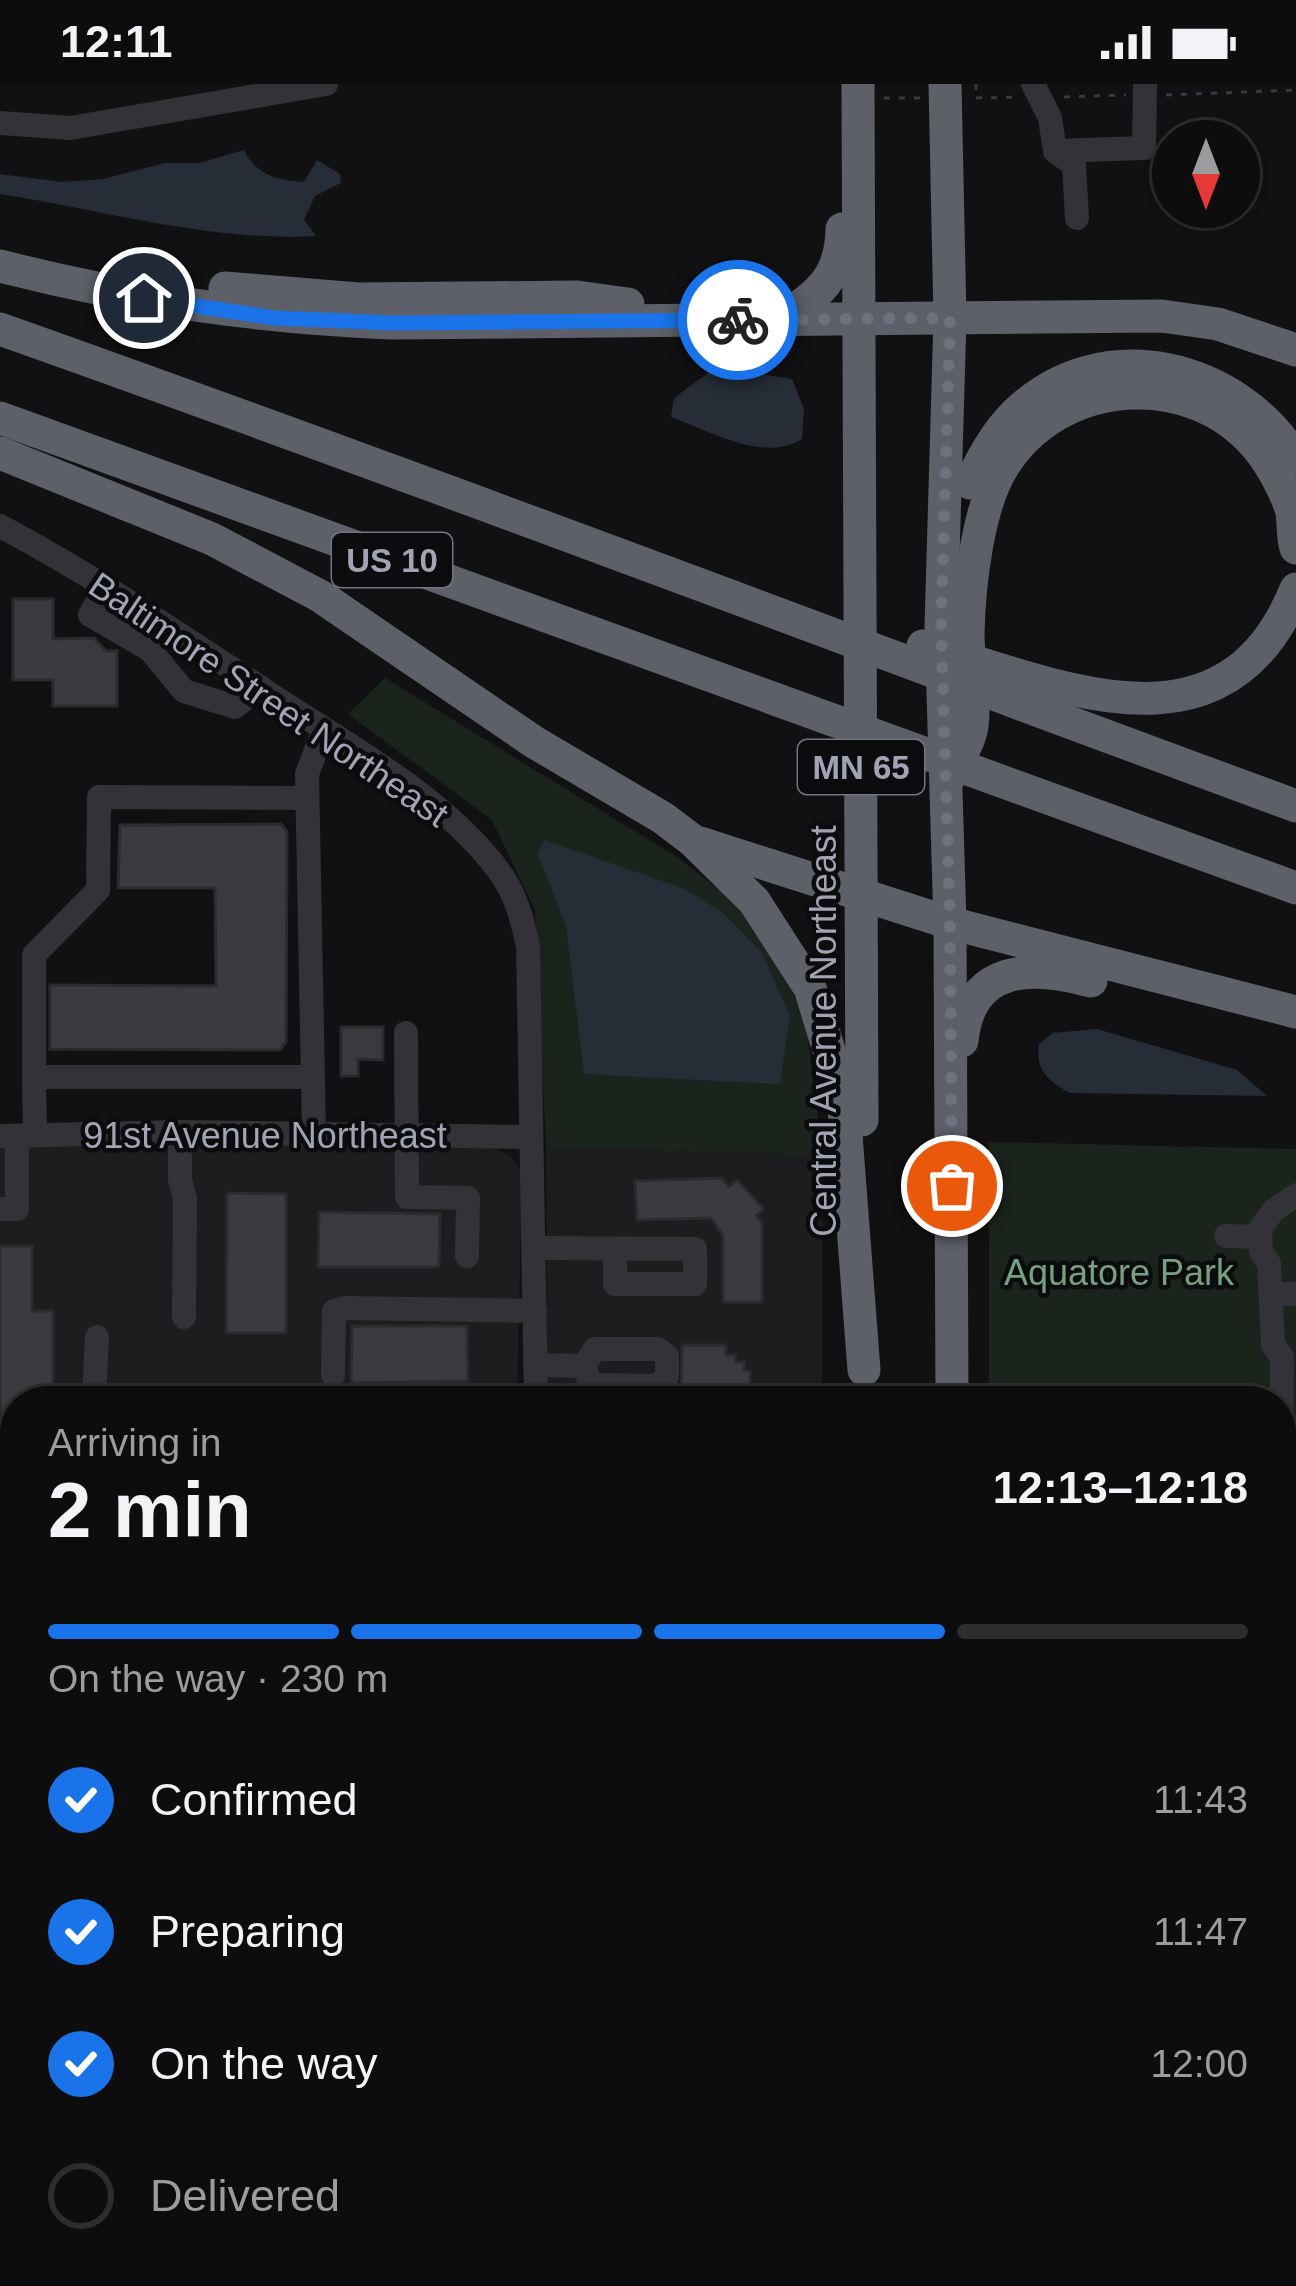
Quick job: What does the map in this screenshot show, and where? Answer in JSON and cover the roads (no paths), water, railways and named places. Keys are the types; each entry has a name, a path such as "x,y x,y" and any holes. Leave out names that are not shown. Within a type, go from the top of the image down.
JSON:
{"highway":[{"name":"MN 65","path":"952,1386 950,923 941,626 955,89"},
{"path":"781,320 817,296 842,253 842,130 858,99"},
{"name":"Central Avenue Northeast","path":"858,99 865,1386"},
{"path":"6,268 104,292 275,318 392,323 1162,316 1218,324 1296,350"},
{"name":"US 10","path":"0,329 598,546 1031,692 1296,806"},
{"path":"941,626 968,488 989,444 1018,411 1050,389 1117,368 1143,366 1191,374 1259,412 1296,460"},
{"path":"946,782 973,729 968,631 988,495 1006,461 1036,430 1072,405 1109,394 1145,392 1178,397 1216,411 1257,446 1280,483 1292,513 1296,548"},
{"name":"US 10","path":"0,418 1296,888"},
{"path":"0,453 212,539 320,596 534,742 663,818 754,901 810,988 843,1096 865,1386"},
{"path":"1031,692 1168,700 1220,682 1256,654 1282,624 1296,589"},
{"path":"692,840 950,923 1296,1012"},
{"path":"952,1133 963,1031 975,999 999,980 1025,969 1061,973 1296,1035"}],"street":[{"path":"0,123 70,128 326,84"},
{"path":"1034,84 1050,118 1055,151 1074,165 1077,218"},
{"path":"1050,118 1060,84"},
{"path":"1055,151 1144,148 1145,84"},
{"name":"Baltimore Street Northeast","path":"0,526 105,586 375,762 456,825 498,869 519,904 528,946 536,1386"},
{"path":"105,586 90,615 150,650 184,691 236,707 260,688"},
{"path":"150,650 161,623"},
{"path":"314,1135 307,774 324,729"},
{"path":"0,1209 17,1209 17,1136 34,1077 34,956 98,890 99,797 307,798"},
{"path":"406,1033 407,1197 467,1198 467,1256"},
{"path":"34,1077 312,1076"},
{"path":"179,1132 185,1198 184,1317"},
{"name":"91st Avenue Northeast","path":"17,1136 179,1132 530,1136"},
{"path":"1282,1386 1282,1358 1273,1345 1283,1294 1262,1252 1260,1229 1296,1195"},
{"path":"1226,1236 1260,1237"},
{"path":"535,1248 615,1249"},
{"path":"333,1375 334,1311 535,1311"},
{"path":"95,1386 97,1337"},
{"path":"535,1365 584,1366"}],"park label":[{"name":"Aquatore Park","path":"1119,1272"}]}
